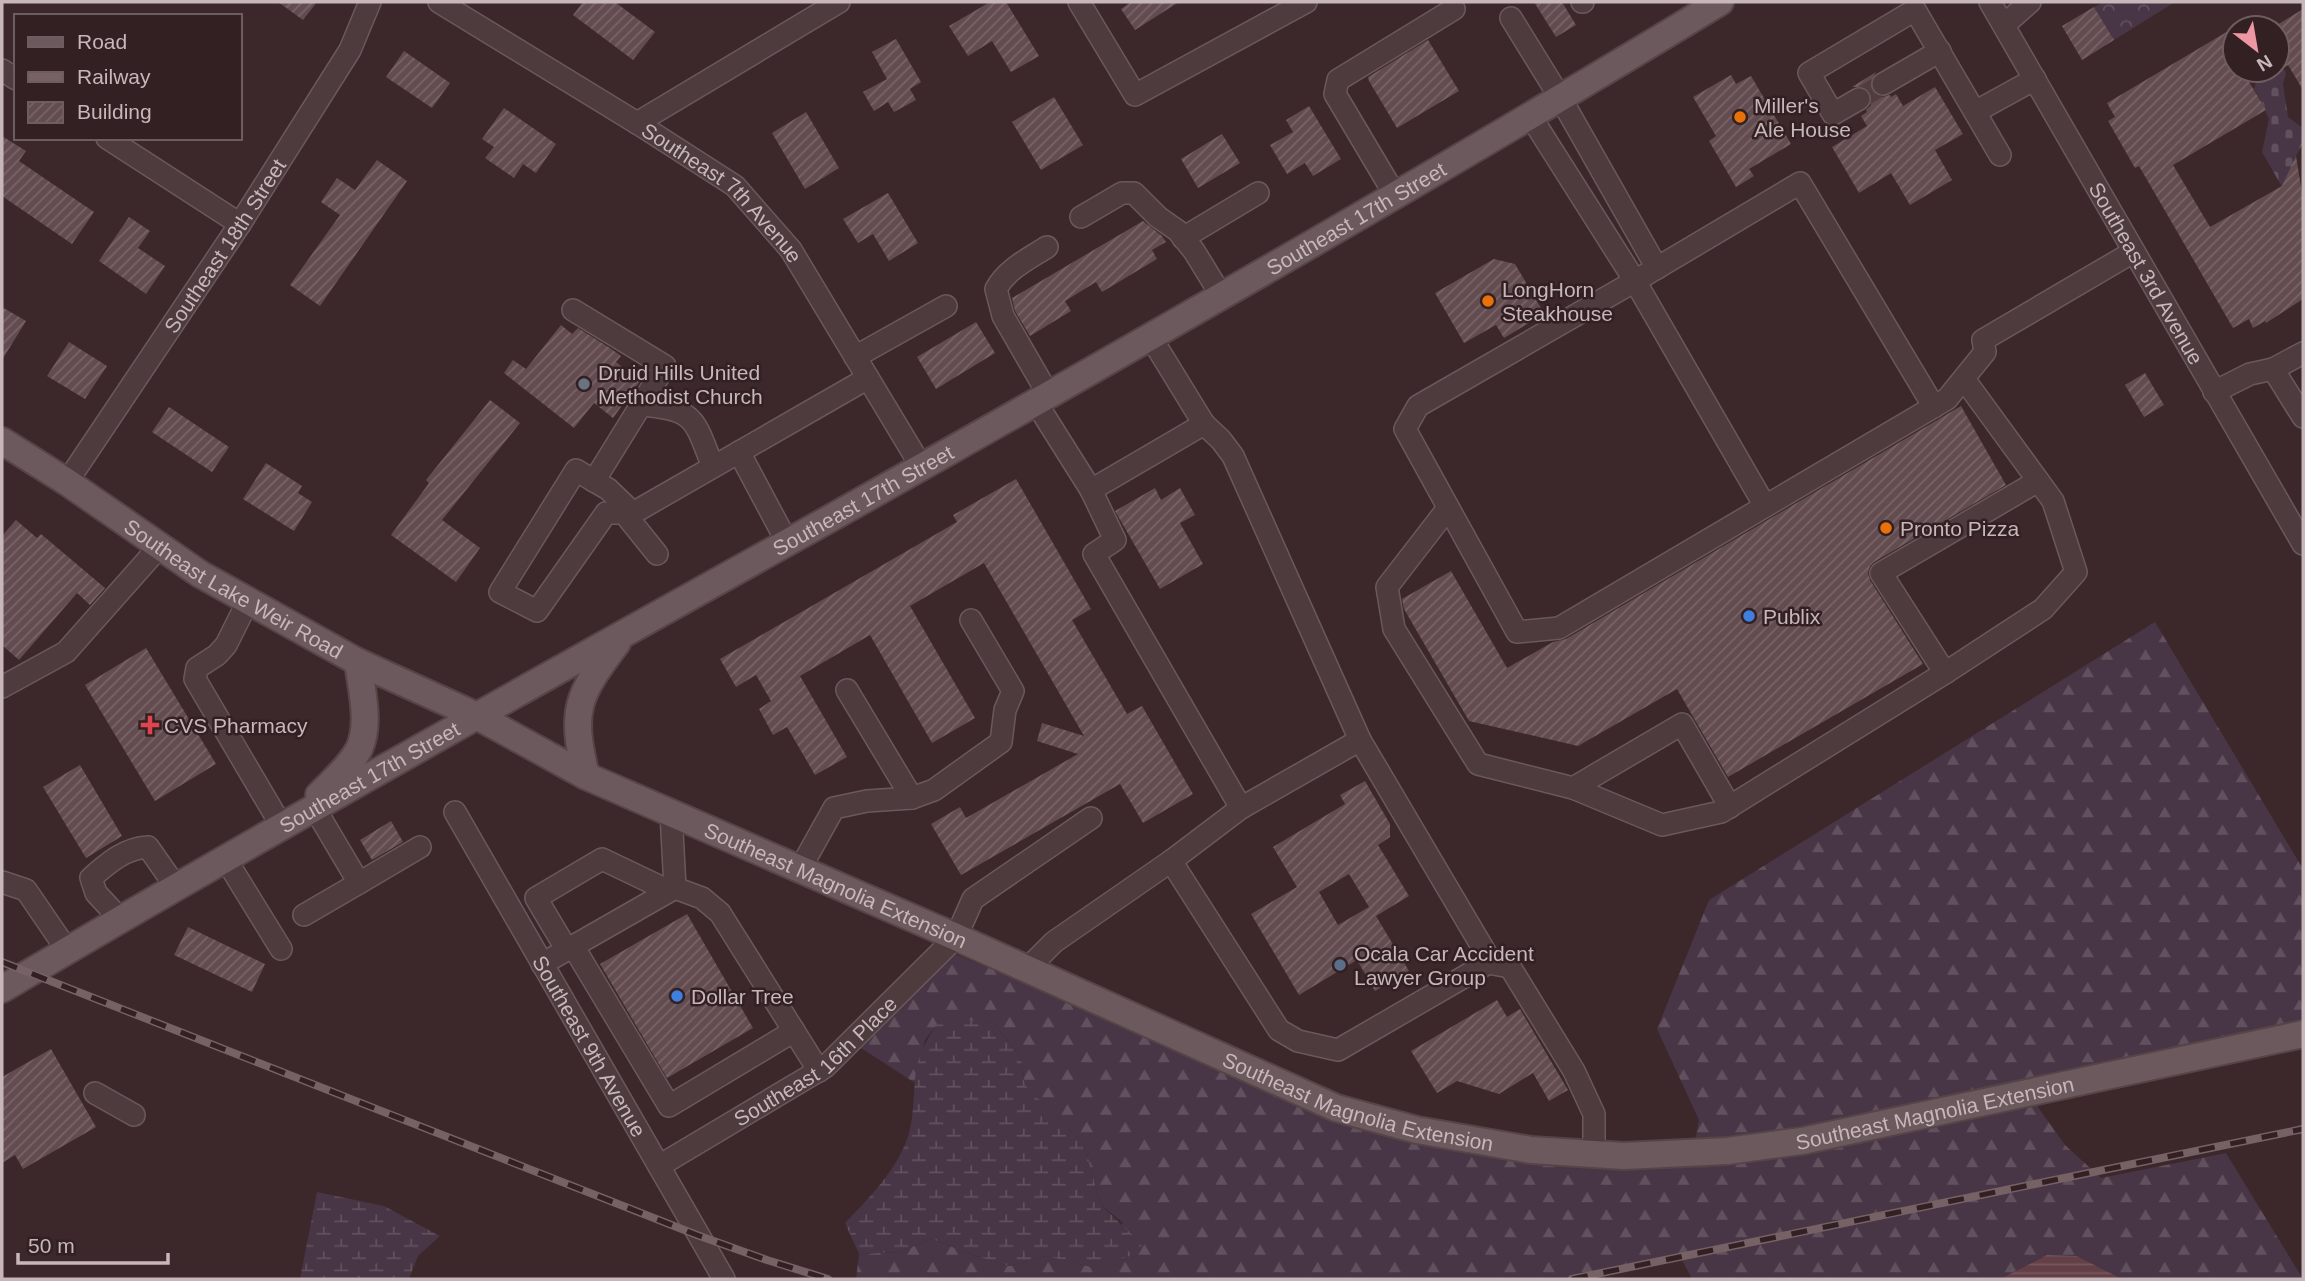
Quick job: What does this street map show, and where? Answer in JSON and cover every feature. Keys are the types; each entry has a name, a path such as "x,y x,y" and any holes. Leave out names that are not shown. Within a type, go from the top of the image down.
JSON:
{"main road":[{"name":"Southeast 17th Street","path":"2,989 298,816 1150,336 1531,117 1720,2"},
{"name":"Southeast Lake Weir Road","path":"2,441 200,573 248,601 358,662 477,716"},
{"path":"586,776 577,740 579,705 590,679 624,633"},
{"path":"298,816 341,773 359,748 364,725 358,662"},
{"name":"Southeast Magnolia Extension","path":"477,716 586,776 957,937 1336,1108 1417,1130 1531,1150 1624,1156 1727,1151 1802,1141 2303,1034"}],"street":[{"name":"Southeast 18th Street","path":"67,482 240,224 349,50 370,2"},
{"name":"Southeast 7th Avenue","path":"439,2 735,186 791,250 921,466"},
{"path":"637,123 839,2"},
{"path":"1079,2 1135,95 1306,2"},
{"path":"2004,25 2031,2"},
{"name":"Southeast 3rd Avenue","path":"1995,3 2004,25 2133,252 2303,544"},
{"path":"1395,195 1335,94 1338,80 1454,9"},
{"path":"1858,99 1833,114 1809,73 1915,10 2000,155"},
{"path":"1511,18 1561,99 1657,268"},
{"path":"1883,84 1940,51"},
{"path":"1975,112 2035,79"},
{"path":"1531,117 1636,281 1765,506"},
{"path":"110,140 240,224"},
{"path":"1934,407 1800,183 1418,406 1405,429 1517,632 1559,628 1765,506 1934,407 1947,399 1985,352 1983,340 2133,252"},
{"path":"1080,217 1122,193 1134,193 1158,217 1178,231 1194,251 1221,295"},
{"path":"1183,238 1258,193"},
{"path":"1047,247 1016,266 1002,279 996,289 1003,316 1041,398 1115,540 1094,554 1241,808"},
{"path":"855,357 946,306"},
{"path":"573,310 665,366 594,481"},
{"path":"1150,336 1204,424 1233,456 1360,740 1487,955 1488,963"},
{"path":"2214,392 2250,374 2273,369 2303,353"},
{"path":"2273,369 2303,416"},
{"path":"657,554 628,513 608,489 576,470 500,592 537,611 606,513 628,513 868,378"},
{"path":"1448,508 1387,587 1394,629 1478,764 1573,788 1662,825 1721,812 2043,609 2076,572 2053,501 1964,379"},
{"path":"641,405 671,407 683,412 697,429 713,467"},
{"path":"1091,490 1204,424"},
{"path":"739,452 788,542"},
{"path":"1945,673 1881,573 2038,481"},
{"path":"2,687 66,652 160,546"},
{"path":"248,601 226,645 217,655 197,668 195,679 298,816 359,883"},
{"path":"800,869 834,808 867,801 912,798 934,790 1000,742 1005,710 1013,691 971,620"},
{"path":"847,690 912,798"},
{"path":"1573,788 1682,724 1730,807"},
{"path":"1027,969 1054,942 1171,861 1241,808 1360,740"},
{"name":"Southeast 9th Avenue","path":"455,812 723,1279"},
{"path":"671,813 672,890"},
{"path":"957,937 973,899 1091,818"},
{"path":"120,919 96,893 91,878 112,859 137,847 148,847 176,887"},
{"path":"304,915 420,847"},
{"path":"225,858 281,950"},
{"path":"794,1031 669,1106 536,898 602,859 672,890 702,898 720,913 794,1031 819,1071"},
{"path":"1171,861 1279,1030 1298,1041 1338,1050 1488,963 1510,967 1574,1071 1594,1114 1594,1154"},
{"path":"2,882 26,891 67,950"},
{"path":"542,964 672,890"},
{"name":"Southeast 16th Place","path":"659,1166 819,1071 957,937"},
{"path":"95,1093 134,1115"}],"green space":[{"path":"2104,2 2175,2 2114,40 2094,7"},
{"path":"2255,84 2283,84 2288,117 2303,128 2303,143 2294,160 2289,199 2262,152 2269,119 2254,89"},
{"path":"2155,622 2303,869 2303,1022 1799,1130 1725,1140 1695,1141 1699,1120 1657,1029 1709,900"},
{"path":"955,954 1125,1024 1531,1162 2035,1103 2065,1145 2101,1178 2226,1153 2303,1279 2122,1279 2077,1256 2047,1255 2000,1279 1692,1279 1682,1260 1581,1279 856,1279 859,1254 899,1252 932,1239 1010,1266 1046,1256 1092,1267 1123,1223 1101,1205 1083,1143 1025,1085 1021,1058 995,1024 943,1017 925,1040 915,1083 861,1048"},
{"path":"943,1016 995,1024 1021,1058 1025,1085 1083,1143 1101,1205 1142,1244 1137,1254 1092,1267 1046,1256 1010,1266 932,1239 899,1252 859,1254 845,1223 885,1178 904,1147 911,1122 918,1061"},
{"path":"317,1192 384,1206 440,1236 418,1256 409,1279 300,1279"}],"shaded area":[{"path":"2047,1255 2077,1256 2122,1279 2000,1279"}],"building":[{"path":"278,2 317,2 303,20"},
{"path":"583,2 615,2 655,32 633,60 573,15"},
{"path":"990,2 1006,2 1039,56 1011,72 992,41 968,56 949,26"},
{"path":"1131,2 1179,2 1135,30 1121,9"},
{"path":"1534,2 1562,2 1576,25 1556,37"},
{"path":"2094,7 2114,40 2082,60 2062,26"},
{"path":"2303,9 2303,90 2291,70 2291,16"},
{"path":"2221,35 2221,84 2250,84 2266,110 2173,165 2210,227 2282,186 2296,156 2303,199 2303,299 2266,323 2265,321 2253,328 2249,319 2233,328 2139,166 2135,168 2108,121 2115,117 2107,103"},
{"path":"896,39 921,82 910,89 916,100 894,112 888,102 874,111 863,92 887,79 872,52"},
{"path":"1428,40 1459,91 1397,128 1368,77"},
{"path":"404,51 450,83 432,108 386,77"},
{"path":"1876,72 1870,83 1872,91 1882,97 1896,94 1903,106 1935,87 1963,134 1935,150 1952,180 1910,205 1891,173 1859,193 1832,147 1867,126 1861,116 1871,105 1871,93 1865,87 1852,87"},
{"name":"Miller's Ale House","path":"1731,75 1736,84 1751,76 1791,144 1749,169 1754,176 1736,187 1709,141 1716,136 1693,97"},
{"path":"1054,97 1083,145 1041,170 1012,122"},
{"path":"1309,106 1341,159 1313,176 1305,163 1287,174 1270,145 1293,132 1286,120"},
{"path":"504,108 556,144 536,173 523,164 514,178 485,158 494,147 482,139"},
{"path":"806,112 839,168 805,189 772,133"},
{"path":"1222,134 1240,163 1198,188 1181,159"},
{"path":"2,136 26,151 19,161 94,212 72,244 2,196"},
{"path":"377,160 407,181 320,306 290,285 340,215 321,202 337,178 355,190"},
{"path":"888,193 918,243 889,261 873,234 858,243 843,219"},
{"path":"129,217 150,231 138,248 165,266 146,294 99,261"},
{"path":"1143,221 1166,242 1152,250 1157,259 1102,292 1096,282 1065,301 1071,311 1030,336 1015,311 1012,298"},
{"name":"LongHorn Steakhouse","path":"1494,259 1515,264 1541,308 1526,317 1529,323 1504,338 1496,325 1464,343 1435,293"},
{"path":"2,307 26,321 2,360"},
{"path":"976,322 995,353 936,389 917,357"},
{"path":"561,325 572,334 578,328 610,348 621,356 616,362 640,381 613,418 594,403 574,428 504,373 513,360 526,369"},
{"path":"69,342 107,366 85,399 47,376"},
{"path":"2145,373 2164,405 2144,417 2125,385"},
{"path":"490,400 520,423 442,520 480,548 456,582 391,535 429,483 426,480"},
{"path":"1961,406 2006,485 1874,562 1868,573 1923,664 1728,777 1677,689 1578,746 1469,721 1404,609 1402,599 1451,571 1507,668 1553,642 1566,639"},
{"path":"169,407 229,447 212,472 152,432"},
{"path":"266,463 302,486 298,493 312,502 294,531 243,499"},
{"path":"1016,479 1091,609 1072,620 1127,714 1142,706 1193,794 1143,823 1120,784 961,875 931,824 960,807 966,818 1078,754 1037,741 1042,723 1084,736 984,563 910,606 975,718 932,743 870,635 800,676 847,757 815,775 787,727 773,735 759,709 771,701 756,675 736,687 720,659 957,522 953,515"},
{"path":"1155,488 1161,500 1180,488 1195,515 1180,523 1203,564 1160,589 1115,511"},
{"path":"16,520 37,538 41,534 105,588 90,605 77,593 19,660 2,645 2,536"},
{"name":"CVS Pharmacy","path":"146,648 216,764 155,801 85,685"},
{"path":"80,765 122,836 86,858 43,787"},
{"path":"1365,781 1390,824 1390,837 1378,845 1409,896 1376,916 1409,971 1375,991 1357,960 1299,995 1251,914 1297,887 1273,847 1345,804 1340,795","holes":["1349,874 1369,907 1338,925 1319,892"]},
{"path":"391,821 403,842 372,860 360,840"},
{"name":"Dollar Tree","path":"687,914 753,1028 667,1078 600,964"},
{"path":"188,927 265,964 252,992 174,955"},
{"path":"1497,1000 1507,1017 1520,1009 1568,1090 1549,1101 1533,1073 1499,1094 1457,1081 1437,1093 1411,1051"},
{"path":"51,1049 96,1127 23,1169 15,1155 2,1163 2,1077"}],"tunnel":[{"path":"1859,99 1883,84"}],"railway":[{"path":"2,962 697,1235 828,1279"},
{"path":"1572,1279 2303,1129"}],"place":[{"name":"Miller's Ale House","path":"1740,117"},
{"name":"LongHorn Steakhouse","path":"1488,301"},
{"name":"Druid Hills United Methodist Church","path":"584,384"},
{"name":"Pronto Pizza","path":"1886,528"},
{"name":"Publix","path":"1749,616"},
{"name":"CVS Pharmacy","path":"150,725"},
{"name":"Ocala Car Accident Lawyer Group","path":"1340,965"},
{"name":"Dollar Tree","path":"677,996"}]}
